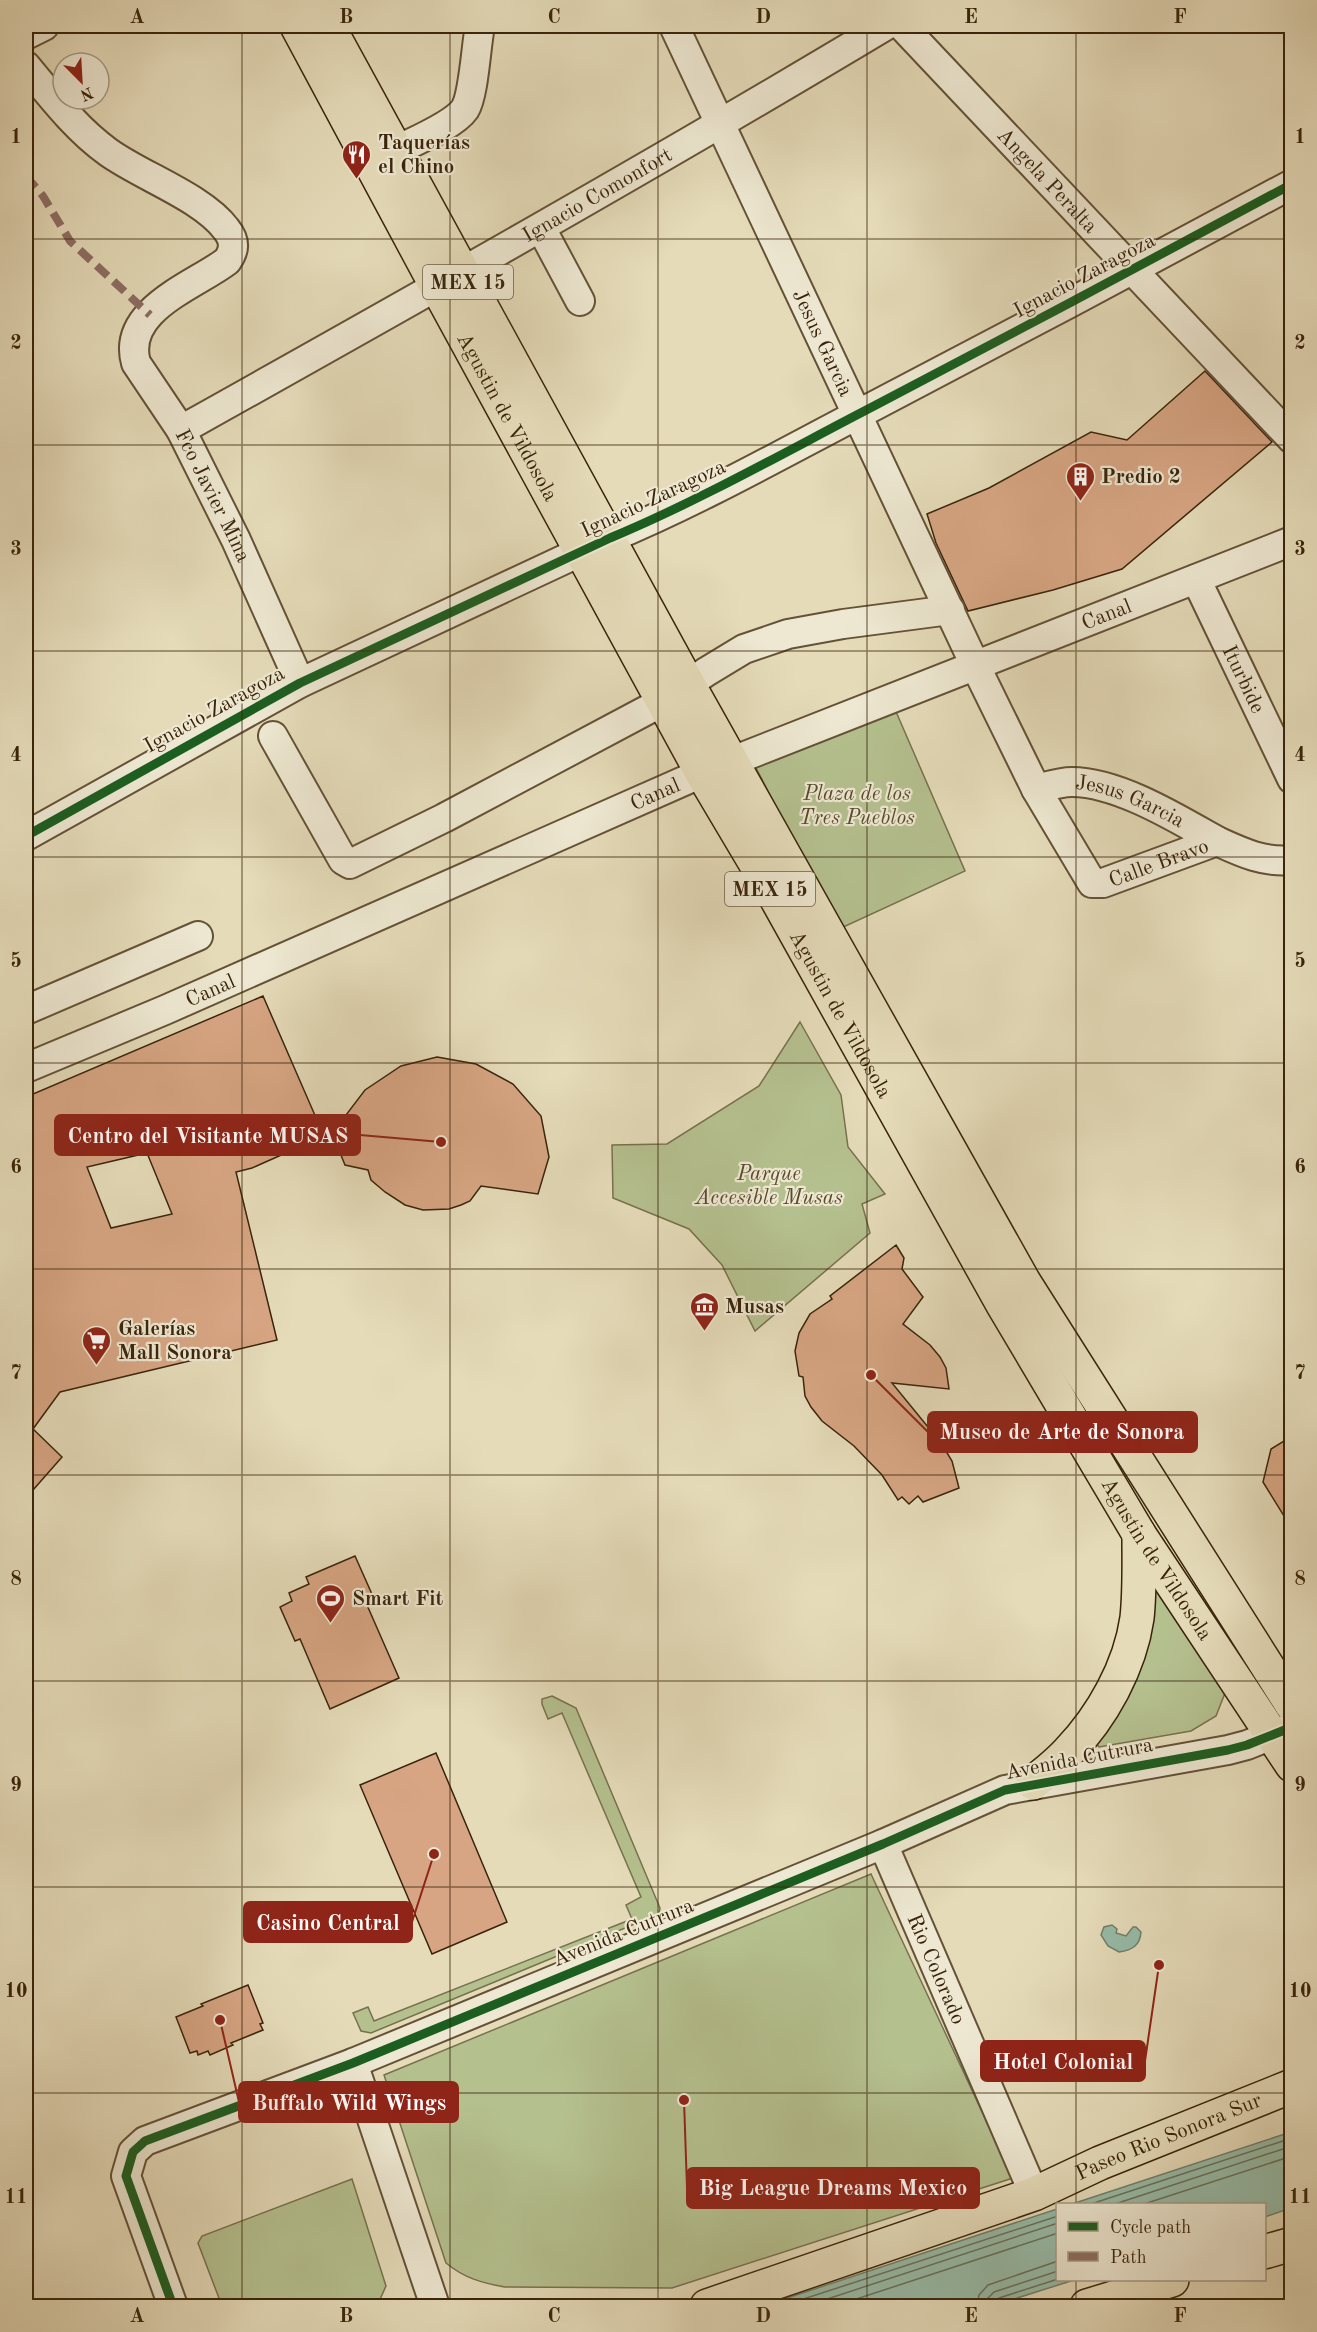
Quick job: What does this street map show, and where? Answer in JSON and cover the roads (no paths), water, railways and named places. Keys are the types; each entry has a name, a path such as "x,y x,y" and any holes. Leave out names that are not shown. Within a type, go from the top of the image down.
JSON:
{"main road":[{"name":"Agustin de Vildosola","path":"297,26 450,280 717,767 1024,1282 1292,1705"},
{"name":"Agustin de Vildosola","path":"328,26 397,150 450,280"},
{"name":"Agustin de Vildosola","path":"717,767 775,896 1002,1302 1138,1534 1282,1731 1292,1766"},
{"path":"1033,1783 1068,1753 1083,1735 1100,1712 1122,1668 1131,1644 1137,1617 1138,1534"},
{"name":"Paseo Rio Sonora Sur","path":"707,2307 1034,2194 1100,2163 1292,2086"},
{"path":"1100,2163 1148,2155 1292,2112"},
{"path":"1266,2253 1292,2244"},
{"path":"1266,2254 1292,2253"},
{"path":"1087,2307 1169,2281"}],"street":[{"path":"26,35 44,26"},
{"path":"397,150 451,121 465,109 480,26"},
{"name":"Jesus Garcia","path":"674,26 975,665 1036,789 1089,878 1096,884"},
{"name":"Ignacio Comonfort","path":"181,430 541,228 885,26"},
{"name":"Angela Peralta","path":"902,26 1292,440"},
{"name":"Fco Javier Mina","path":"26,66 72,118 107,152 200,206 219,220 234,243 227,261 214,271 175,292 150,315 134,341 133,352 136,363 181,430 236,540 300,683"},
{"name":"Ignacio Zaragoza","path":"26,836 300,683 649,521 748,472 1292,184"},
{"path":"541,228 580,301"},
{"name":"Canal","path":"26,1068 187,1001 717,767 1292,541"},
{"name":"Iturbide","path":"1196,579 1292,779"},
{"path":"273,736 343,860 350,864 444,818 676,692 744,649 788,634 843,624 950,610"},
{"name":"Jesus Garcia","path":"1036,789 1069,782 1103,788 1163,811 1217,841"},
{"name":"Calle Bravo","path":"1096,884 1217,841 1250,856 1272,860 1292,860"},
{"path":"26,1010 198,936"},
{"name":"Avenida Cutrura","path":"173,2307 126,2176 133,2152 145,2141 353,2063 884,1844 1005,1790 1033,1783 1228,1750 1282,1731"},
{"name":"Rio Colorado","path":"884,1844 1034,2194"},
{"path":"353,2063 435,2307"}],"water":[{"path":"1112,1925 1117,1929 1116,1933 1126,1936 1133,1927 1136,1927 1141,1932 1137,1944 1128,1950 1119,1952 1108,1946 1101,1935 1104,1927"},
{"path":"1291,2132 1291,2208 1266,2217 1266,2203 1075,2203"},
{"path":"1056,2209 1056,2281 1071,2281 992,2306 763,2306"}],"place":[{"name":"Taquerías el Chino","path":"357,180"},
{"name":"Predio 2","path":"1080,502"},
{"name":"Centro del Visitante MUSAS","path":"441,1142"},
{"name":"Musas","path":"704,1332"},
{"name":"Galerías Mall Sonora","path":"97,1366"},
{"name":"Museo de Arte de Sonora","path":"871,1375"},
{"name":"Smart Fit","path":"331,1624"},
{"name":"Casino Central","path":"434,1854"},
{"name":"Hotel Colonial","path":"1159,1965"},
{"name":"Buffalo Wild Wings","path":"220,2020"},
{"name":"Big League Dreams Mexico","path":"684,2100"}],"park label":[{"name":"Plaza de los Tres Pueblos","path":"857,805"},
{"name":"Parque Accesible Musas","path":"769,1185"}]}
